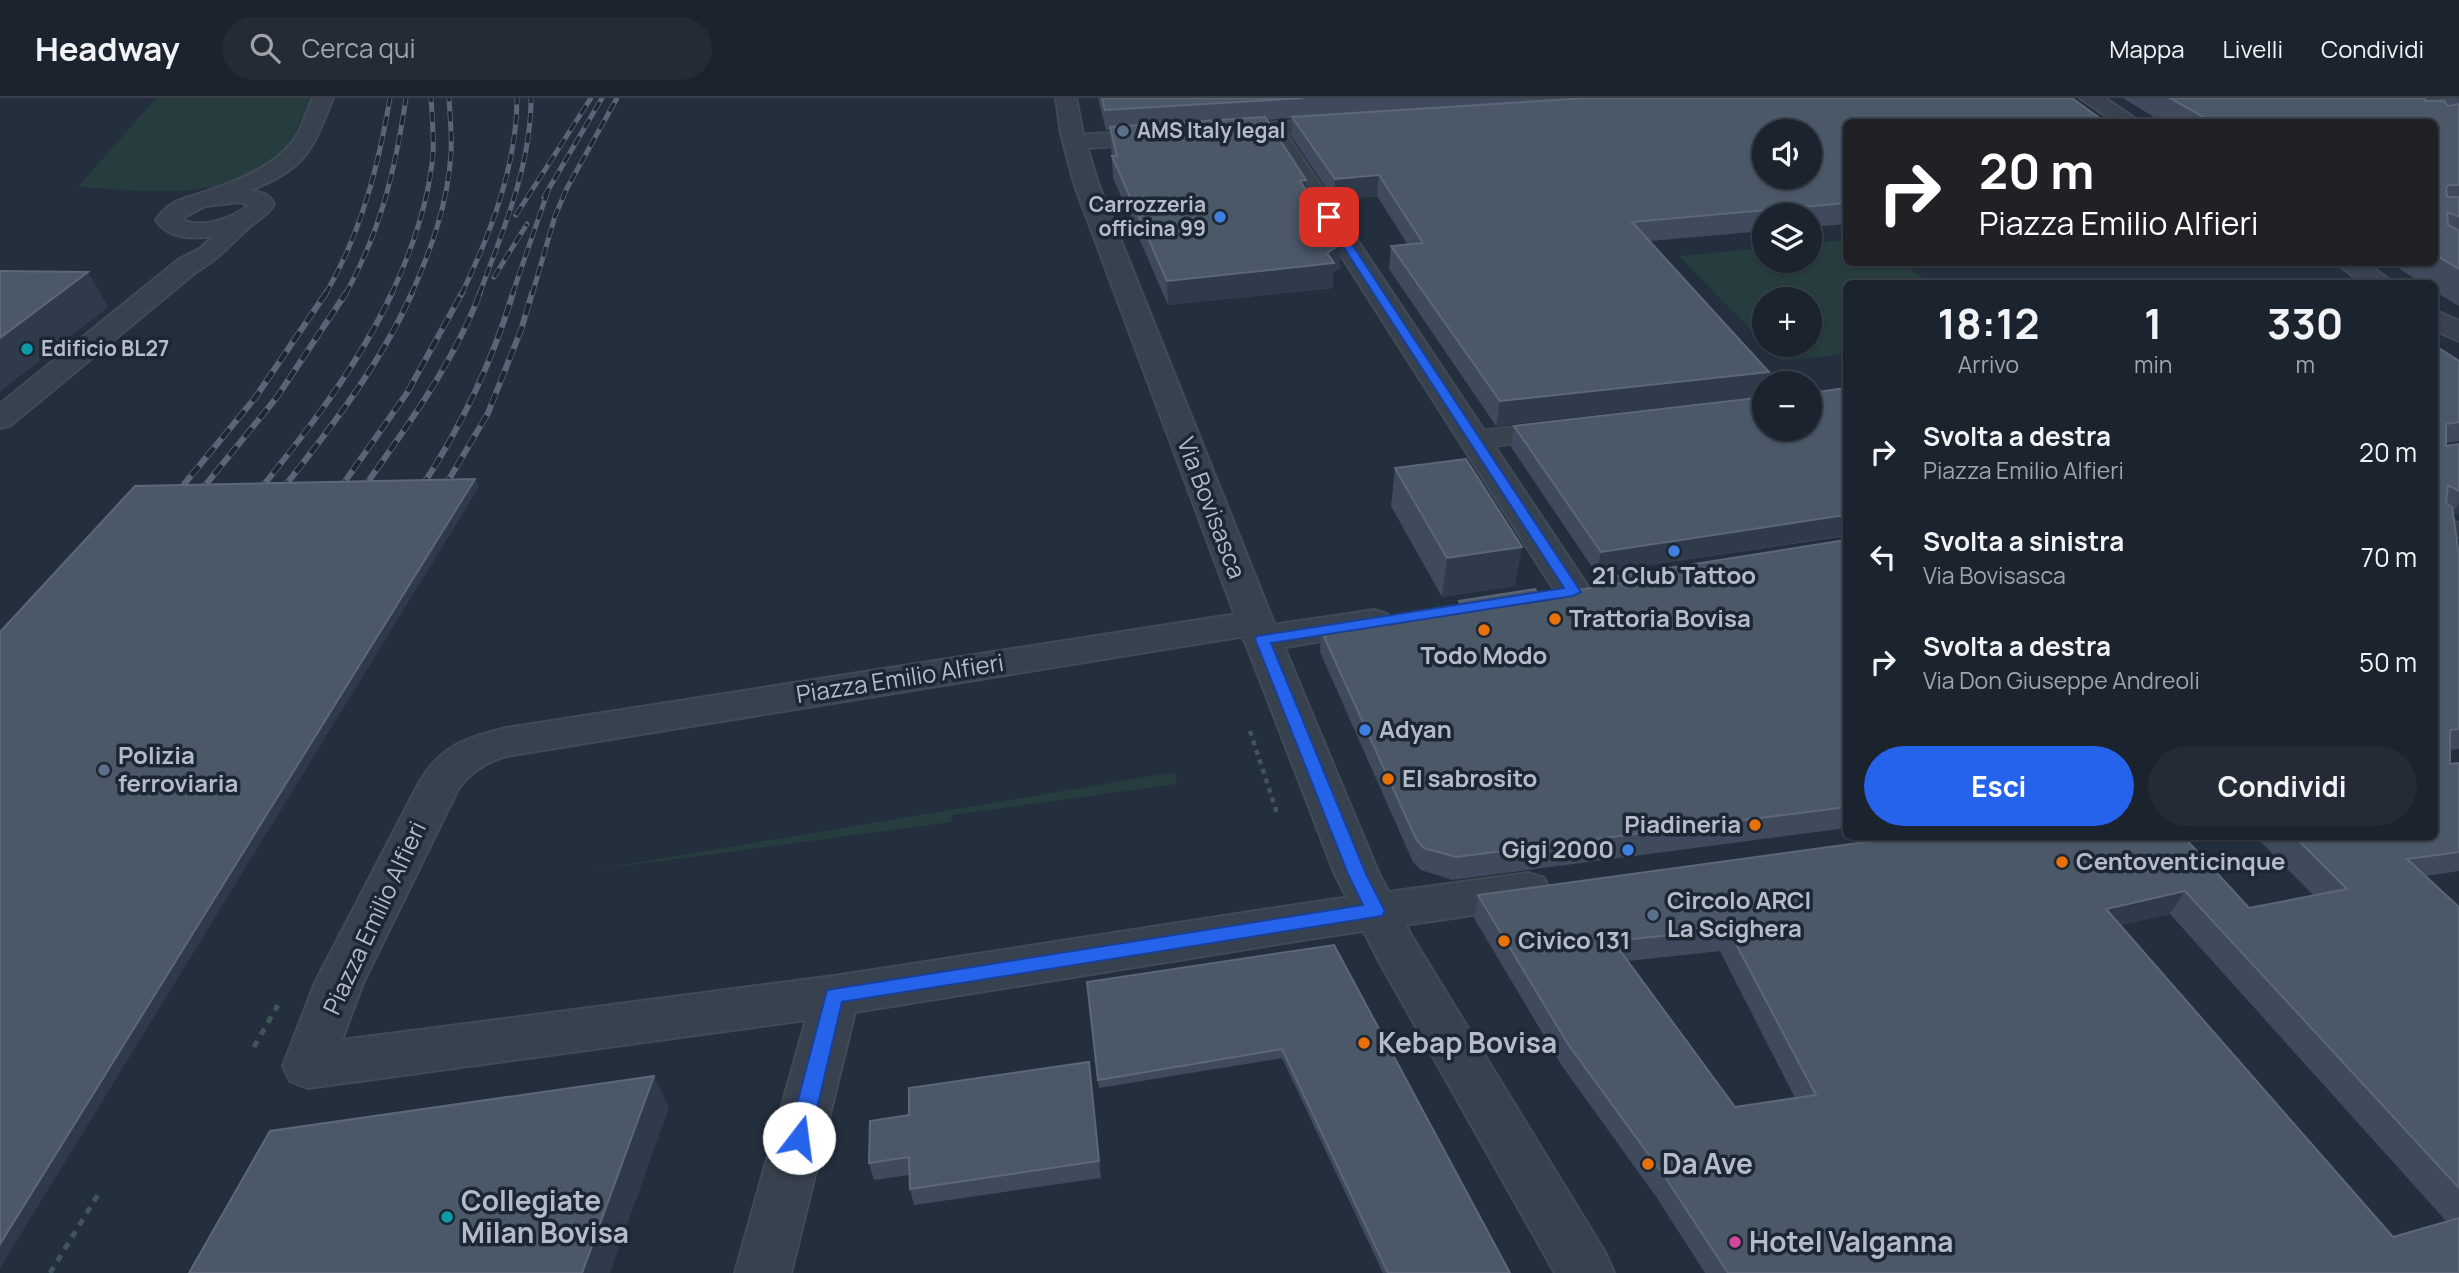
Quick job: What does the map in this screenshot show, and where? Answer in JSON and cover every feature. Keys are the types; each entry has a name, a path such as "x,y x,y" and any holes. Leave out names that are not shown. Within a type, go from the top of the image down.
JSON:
{"street":[{"path":"187,266 205,244 202,234 170,225 168,220 171,215 187,205 212,198 272,173 301,148 323,98"},
{"name":"Via Bovisasca","path":"1066,98 1087,187 1259,631 1357,874 1587,1273"},
{"path":"2090,98 2124,119"},
{"path":"1206,134 1368,124"},
{"path":"1272,130 1474,440 1587,589 1534,598"},
{"path":"1075,142 1179,136"},
{"path":"261,201 289,177 304,158 301,148"},
{"path":"212,198 241,195 261,201"},
{"path":"187,230 216,228 243,220 260,210 261,201"},
{"path":"0,419 187,266 210,253 243,220"},
{"path":"2354,266 2375,280"},
{"path":"1474,440 1589,426"},
{"path":"1259,631 1402,618"},
{"name":"Piazza Emilio Alfieri","path":"1259,631 506,742 473,752 456,762 439,785 340,983 308,1066 834,996 1376,911 1569,884"},
{"path":"763,1273 828,1031 834,996"}],"lane":[{"path":"2438,518 2459,533"}],"path":[{"path":"1250,731 1278,816"},
{"path":"254,1047 283,995"},
{"path":"50,1273 99,1193"}],"green space":[{"path":"156,98 312,98 286,152 239,179 180,191 78,187"},
{"path":"1843,240 1843,266 1907,266 1925,280 1843,280 1843,354 1822,357 1822,287 1752,287 1752,331 1679,256 1752,249 1752,273 1822,273 1822,242"},
{"path":"1778,357 1819,357 1782,361"},
{"path":"1175,772 1177,784 952,815 951,822 587,871"}],"building":[{"path":"1102,98 1303,98 1105,110"},
{"path":"1586,98 2072,98 2101,119 1843,119 1843,203 1752,203 1752,211 1632,222 1752,353 1752,357 1755,357 1768,371 1500,401 1391,246 1423,243 1379,175 1335,179 1292,117"},
{"path":"2170,98 2425,98 2425,101 2444,101 2448,106 2459,104 2459,185 2449,185 2446,188 2447,197 2459,197 2459,217 2447,212 2448,225 2459,231 2459,269 2438,256 2438,119 2207,119"},
{"path":"1265,117 1306,180 1300,181 1341,244 1327,253 1334,263 1167,281 1112,156 1117,156 1110,127"},
{"path":"0,271 88,272 0,338"},
{"path":"2438,348 2459,361 2459,422 2446,424 2446,446 2459,444 2459,491 2448,485 2446,503 2452,507 2459,555 2459,729 2450,730 2450,764 2459,763 2459,852 2407,859 2459,907 2459,1188 2185,891 2106,909 2393,1237 2459,1218 2459,1273 1728,1273 1665,1177 1568,1044 1478,895 1880,840 2187,840 2249,908 2347,889 2298,840 2438,840","holes":["1728,929 1816,1095 1735,1107 1613,941"]},
{"path":"1843,388 1843,515 1601,552 1514,426 1752,398 1752,441 1822,441 1822,391"},
{"path":"1466,459 1522,547 1447,558 1395,468"},
{"path":"475,479 0,1244 0,632 135,486"},
{"path":"1843,540 1843,807 1456,857 1424,848 1416,839 1321,630 1464,608 1459,601 1535,589 1539,596 1623,583 1618,576"},
{"path":"1334,945 1510,1273 1388,1273 1282,1049 1098,1080 1087,982"},
{"path":"1089,1062 1099,1161 910,1189 909,1157 869,1163 870,1121 909,1115 909,1088"},
{"name":"Collegiate Milan Bovisa","path":"654,1076 582,1273 189,1273 270,1131"}],"railway":[{"path":"325,295 349,248 366,200 380,150 390,98"},
{"path":"345,295 358,271 385,200 406,98"},
{"path":"391,295 406,261 428,190 433,153 431,98"},
{"path":"411,295 432,243 446,190 451,146 449,98"},
{"path":"461,294 500,200 512,149 517,98"},
{"path":"479,295 521,174 530,124 531,98"},
{"path":"516,215 591,98"},
{"path":"549,189 602,98"},
{"path":"532,295 555,216 567,188 617,98"},
{"path":"512,295 549,189"},
{"path":"544,197 549,189"},
{"path":"494,277 527,224"},
{"path":"176,494 255,398 326,293"},
{"path":"199,493 277,397 346,293"},
{"path":"258,492 348,372 392,293"},
{"path":"281,491 336,420 369,371 412,293"},
{"path":"362,490 412,419 442,370 480,293"},
{"path":"421,488 474,394 513,293"},
{"path":"444,488 488,413 521,330 532,293"},
{"path":"339,490 407,393 461,294"}],"place":[{"name":"AMS Italy legal","path":"1123,131"},
{"name":"Carrozzeria officina 99","path":"1220,217"},
{"name":"Edificio BL27","path":"27,349"},
{"name":"21 Club Tattoo","path":"1674,551"},
{"name":"Trattoria Bovisa","path":"1555,619"},
{"name":"Todo Modo","path":"1484,630"},
{"name":"Adyan","path":"1365,730"},
{"name":"Polizia ferroviaria","path":"104,770"},
{"name":"El sabrosito","path":"1388,779"},
{"name":"Piadineria","path":"1755,825"},
{"name":"Gigi 2000","path":"1628,850"},
{"name":"Centoventicinque","path":"2062,862"},
{"name":"Circolo ARCI La Scighera","path":"1653,915"},
{"name":"Civico 131","path":"1504,941"},
{"name":"Kebap Bovisa","path":"1364,1043"},
{"name":"Da Ave","path":"1648,1164"},
{"name":"Collegiate Milan Bovisa","path":"447,1217"},
{"name":"Hotel Valganna","path":"1735,1242"}],"route":[{"path":"799,1138 828,1031 834,996 1376,911 1357,874 1262,639 1573,592 1329,217"}]}
